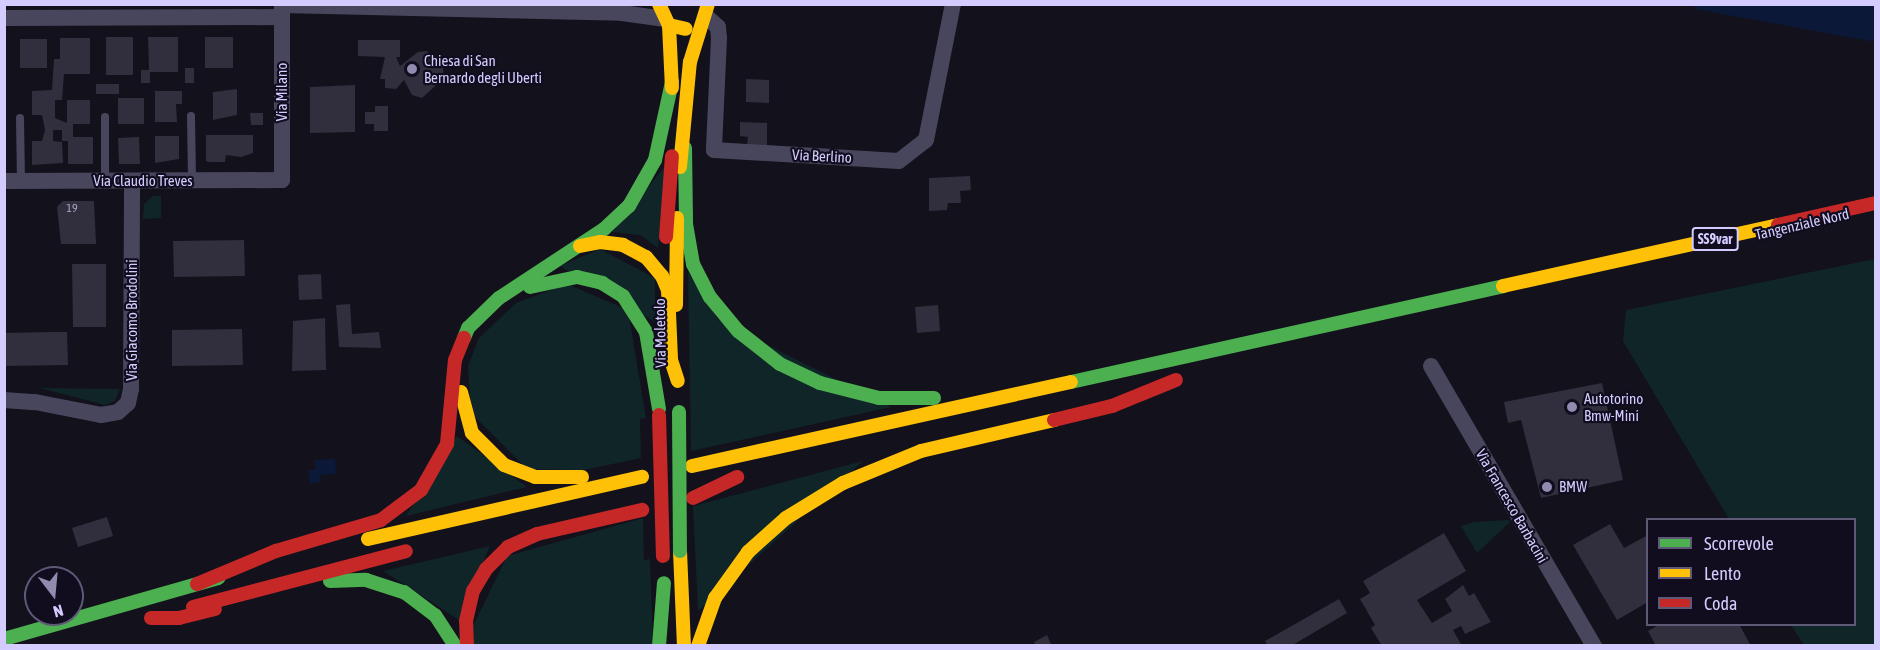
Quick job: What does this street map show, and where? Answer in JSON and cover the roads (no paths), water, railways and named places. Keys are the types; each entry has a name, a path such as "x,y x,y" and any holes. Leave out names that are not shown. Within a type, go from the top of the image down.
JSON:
{"main road":[{"path":"664,16 684,30 705,14"},
{"name":"Via Moletolo","path":"684,645 680,551 676,240 690,62 705,14"},
{"name":"Via Moletolo","path":"664,16 672,82 673,143 662,276 659,412 663,583 669,645"},
{"path":"197,584 276,551 371,524 411,500 429,480 447,444 455,360 468,328 499,298 618,218 644,185 659,150 672,82"},
{"path":"685,147 686,224 693,264 710,297 730,324 754,346 789,369 850,392 906,400 944,397 1028,379 1089,377"},
{"name":"SS9var","path":"1089,377 1875,203"},
{"path":"571,251 594,242 616,243 641,254 662,276 668,291 671,360 678,381"},
{"path":"84,616 376,537 642,472 554,479 527,476 504,465 479,443 465,417 460,387 465,352 482,323 526,289 564,277 597,281 623,296 642,321 659,412"},
{"path":"691,461 756,452 1089,377"},
{"path":"698,645 715,598 743,558 786,518 843,483 921,451 1112,406 1182,378 910,438"},
{"path":"692,493 743,476"},
{"path":"467,645 466,621 473,591 486,569 508,548 532,535 642,504 519,525"},
{"path":"418,548 145,620 184,617 335,580 366,580 397,589 419,600 440,620 455,645"},
{"path":"659,645 663,583"},
{"path":"4,626 24,624"},
{"path":"4,639 49,626"}],"street":[{"path":"5,4 5,18 282,9 622,13 664,16"},
{"path":"622,13 639,4"},
{"name":"Via Berlino","path":"705,14 718,27 714,150 899,161 926,140 952,4"},
{"name":"Via Milano","path":"282,9 282,180"},
{"name":"Via Giacomo Brodolini","path":"4,400 40,402 101,415 118,412 128,403 131,389 132,180"},
{"name":"Via Claudio Treves","path":"13,181 282,180"},
{"name":"Via Francesco Barbacini","path":"1431,366 1594,645"}],"lane":[{"path":"191,116 192,181"},
{"path":"105,117 105,181"},
{"path":"13,181 20,118"}],"water":[{"path":"1693,5 1875,5 1875,42 1695,9"},
{"path":"335,459 336,474 321,475 320,482 310,484 308,470 315,470 315,460"}],"place":[{"name":"Chiesa di San Bernardo degli Uberti","path":"412,69"},
{"name":"Autotorino Bmw-Mini","path":"1572,407"},
{"name":"BMW","path":"1547,487"}]}
